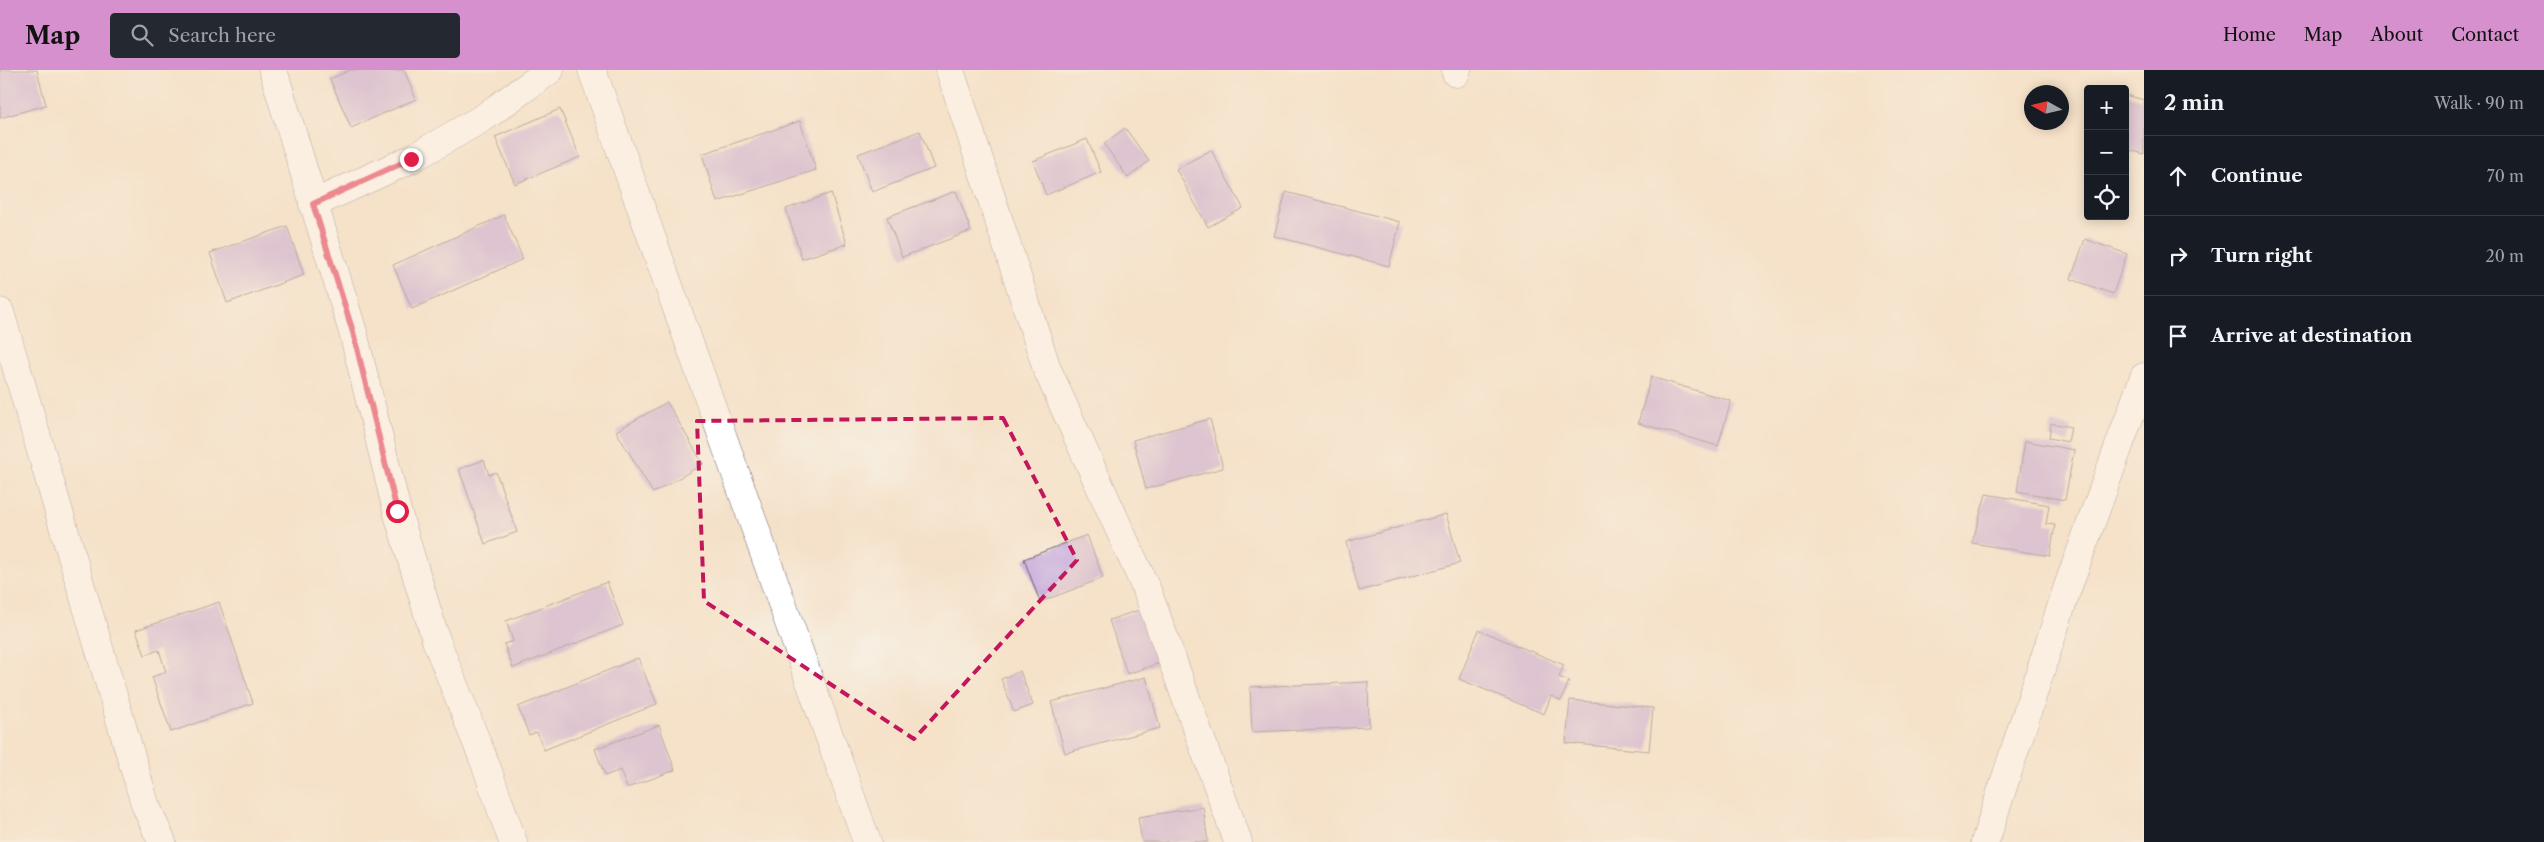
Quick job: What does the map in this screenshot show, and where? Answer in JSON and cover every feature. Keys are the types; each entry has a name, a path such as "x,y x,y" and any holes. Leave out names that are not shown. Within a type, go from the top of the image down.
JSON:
{"street":[{"path":"273,70 353,332 397,511 436,640 486,766 513,842"},
{"path":"313,204 411,159 483,118 550,70"},
{"path":"592,70 867,842"},
{"path":"950,70 1047,369 1148,593 1238,842"},
{"path":"0,312 143,795 162,842"},
{"path":"1985,842 2067,589 2144,377"}],"highlighted area":[{"path":"1003,418 1077,560 914,739 704,601 697,421"}],"building":[{"path":"0,70 37,70 46,105 0,118"},
{"path":"350,70 404,70 416,99 351,128 330,79"},
{"path":"2129,96 2144,100 2144,154 2129,150"},
{"path":"560,109 580,157 515,184 495,137"},
{"path":"800,121 816,170 717,202 702,154"},
{"path":"1125,128 1149,161 1128,178 1104,144"},
{"path":"920,131 934,168 872,192 858,154"},
{"path":"1087,139 1101,172 1046,195 1033,161"},
{"path":"1211,150 1243,208 1208,227 1176,169"},
{"path":"956,191 971,231 902,257 887,217"},
{"path":"1286,192 1400,222 1389,266 1274,236"},
{"path":"831,193 847,244 802,259 786,209"},
{"path":"504,215 523,259 412,309 393,265"},
{"path":"287,226 304,275 227,303 210,253"},
{"path":"2085,239 2127,254 2113,294 2071,279"},
{"path":"1651,377 1731,401 1718,446 1638,423"},
{"path":"667,402 703,464 653,493 616,431"},
{"path":"1210,419 1223,468 1146,489 1133,440"},
{"path":"2051,423 2071,427 2068,442 2049,438"},
{"path":"2025,441 2074,450 2065,500 2017,491"},
{"path":"484,460 489,475 496,472 517,532 485,544 459,469"},
{"path":"1986,494 2049,505 2046,524 2055,525 2050,556 1972,543"},
{"path":"1446,514 1460,563 1359,591 1346,542"},
{"path":"1087,535 1103,578 1040,602 1024,559"},
{"path":"607,582 623,625 513,668 504,644 513,641 506,621"},
{"path":"219,602 253,703 171,732 152,677 166,672 159,650 145,655 136,630"},
{"path":"1142,609 1160,663 1127,674 1109,620"},
{"path":"1479,630 1564,665 1559,677 1569,681 1561,701 1551,696 1544,714 1459,679"},
{"path":"638,658 657,704 544,750 537,732 529,735 518,707"},
{"path":"1020,671 1033,705 1014,712 1001,679"},
{"path":"1146,677 1160,728 1065,753 1051,702"},
{"path":"1368,682 1369,727 1252,732 1250,687"},
{"path":"1570,700 1653,708 1649,751 1566,743"},
{"path":"659,725 675,770 627,788 620,770 605,776 595,749"},
{"path":"1203,807 1208,842 1142,842 1138,817"}],"route":[{"path":"397,511 353,332 313,204 411,159"}]}
